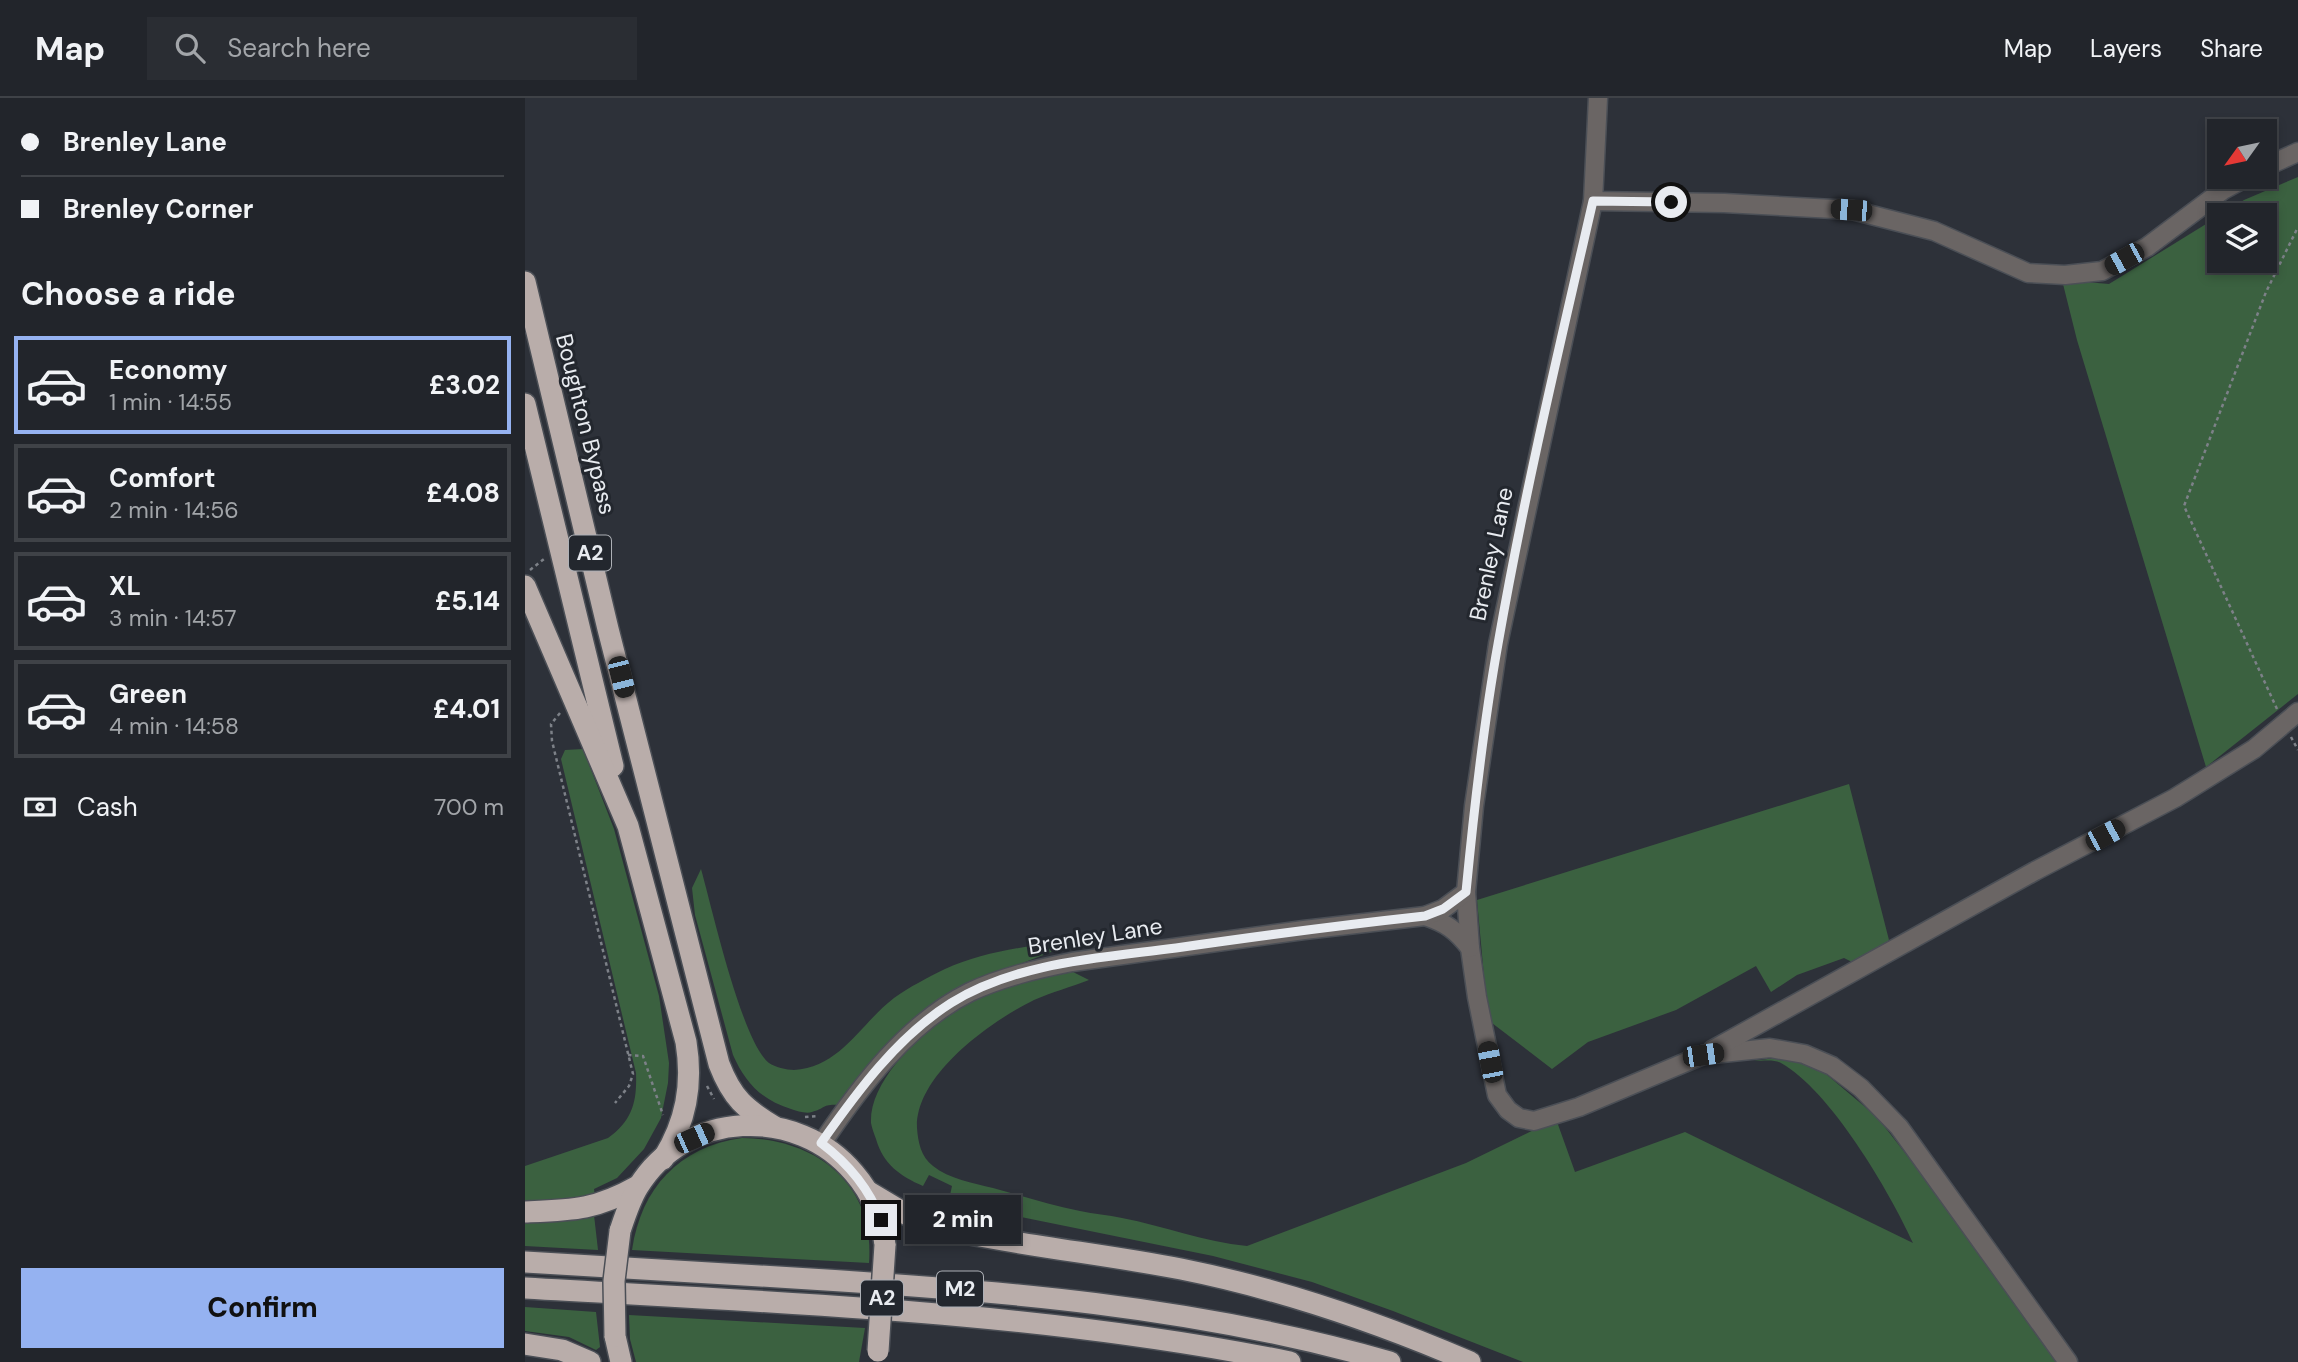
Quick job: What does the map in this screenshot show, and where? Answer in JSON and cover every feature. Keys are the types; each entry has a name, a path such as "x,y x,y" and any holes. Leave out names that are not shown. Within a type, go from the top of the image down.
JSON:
{"highway":[{"name":"Boughton Bypass","path":"525,282 708,1024 725,1081 737,1100 775,1127"},
{"name":"A2","path":"525,404 628,826 686,1042 689,1061 687,1102 683,1119 663,1159"},
{"path":"525,586 628,826"},
{"name":"A2","path":"621,1362 615,1336 614,1281 620,1231 638,1186 676,1148 709,1132 741,1125 775,1127 806,1135 821,1143 848,1166 869,1192 881,1220 885,1245 877,1357"},
{"path":"525,1212 592,1207 638,1186"},
{"path":"869,1192 929,1225 1185,1270 1247,1285 1355,1317 1470,1362"},
{"name":"M2","path":"525,1262 921,1286 1079,1300 1168,1312 1244,1327 1390,1362"},
{"name":"M2","path":"525,1288 918,1311 1133,1334 1290,1362"},
{"path":"525,1345 562,1350 590,1362"}],"street":[{"name":"Brenley Lane","path":"821,1143 872,1077 905,1040 948,1005 989,984 1040,968 1072,962 1425,916 1443,909 1466,892 1479,761 1498,644 1516,549 1593,201 1598,98"},
{"path":"2277,162 2298,152"},
{"path":"1593,201 1724,203 1851,210 1934,231 2028,272 2064,275 2102,271 2147,247 2226,189"},
{"path":"1466,892 1477,997 1497,1095 1508,1110 1519,1118 1534,1121 1579,1107 1703,1055 2175,798 2254,749 2291,718"},
{"path":"1425,916 1444,922 1457,931 1470,948"},
{"path":"1703,1055 1770,1048 1804,1054 1832,1066 1861,1088 1899,1127 2068,1362"}],"path":[{"path":"2298,227 2266,292 2184,506 2291,718 2298,750"},
{"path":"525,574 559,547"},
{"path":"564,710 551,724 552,741 633,1074 629,1086 615,1103"},
{"path":"628,1055 643,1056 664,1118"}],"green space":[{"path":"2298,177 2298,694 2206,767 2077,340 2062,280 2109,284 2207,223 2207,273 2277,273 2277,203 2239,203 2270,189 2277,189 2277,186"},
{"path":"583,749 614,829 659,996 669,1063 668,1083 661,1118 644,1149 617,1178 594,1189 595,1197 525,1204 525,1166 608,1138 628,1117 636,1092 636,1073 561,759 565,750"},
{"path":"1849,784 1889,940 1860,966 1844,958 1797,975 1771,992 1756,966 1676,1010 1588,1042 1552,1069 1488,1020 1477,900"},
{"path":"701,869 739,1003 759,1050 769,1063 777,1067 794,1070 825,1061 849,1043 894,998 945,969 994,953 1079,938 1051,952 966,985 884,1049 838,1105 826,1106 810,1113 801,1112 771,1101 755,1089 733,1055 695,915 692,888"},
{"path":"1073,972 1089,980 1034,1000 997,1021 959,1052 928,1089 920,1108 917,1133 921,1149 933,1166 961,1180 1058,1206 1247,1246 1466,1163 1556,1119 1575,1172 1685,1132 1913,1243 1890,1197 1857,1144 1819,1095 1800,1076 1781,1063 1754,1061 1789,1056 1813,1063 1877,1117 1941,1199 2058,1362 1523,1362 1312,1282 1213,1256 1016,1216 984,1214 949,1200 952,1186 929,1175 923,1186 893,1168 879,1148 873,1131 873,1104 881,1085 909,1049 945,1018 979,997 1013,985"},
{"path":"742,1138 769,1140 794,1147 817,1157 836,1171 851,1189 862,1210 868,1235 869,1263 632,1250 644,1208 667,1174 699,1151"},
{"path":"594,1215 598,1250 525,1246 525,1220"},
{"path":"525,1307 596,1312 600,1347 596,1350 569,1337 525,1331"},
{"path":"629,1315 865,1328 859,1362 636,1362 630,1339"}],"route":[{"path":"881,1220 869,1192 859,1178 821,1143 895,1050 918,1028 969,993 1013,976 1072,962 1425,916 1443,909 1466,892 1479,761 1498,644 1516,549 1593,201 1671,202"}]}
